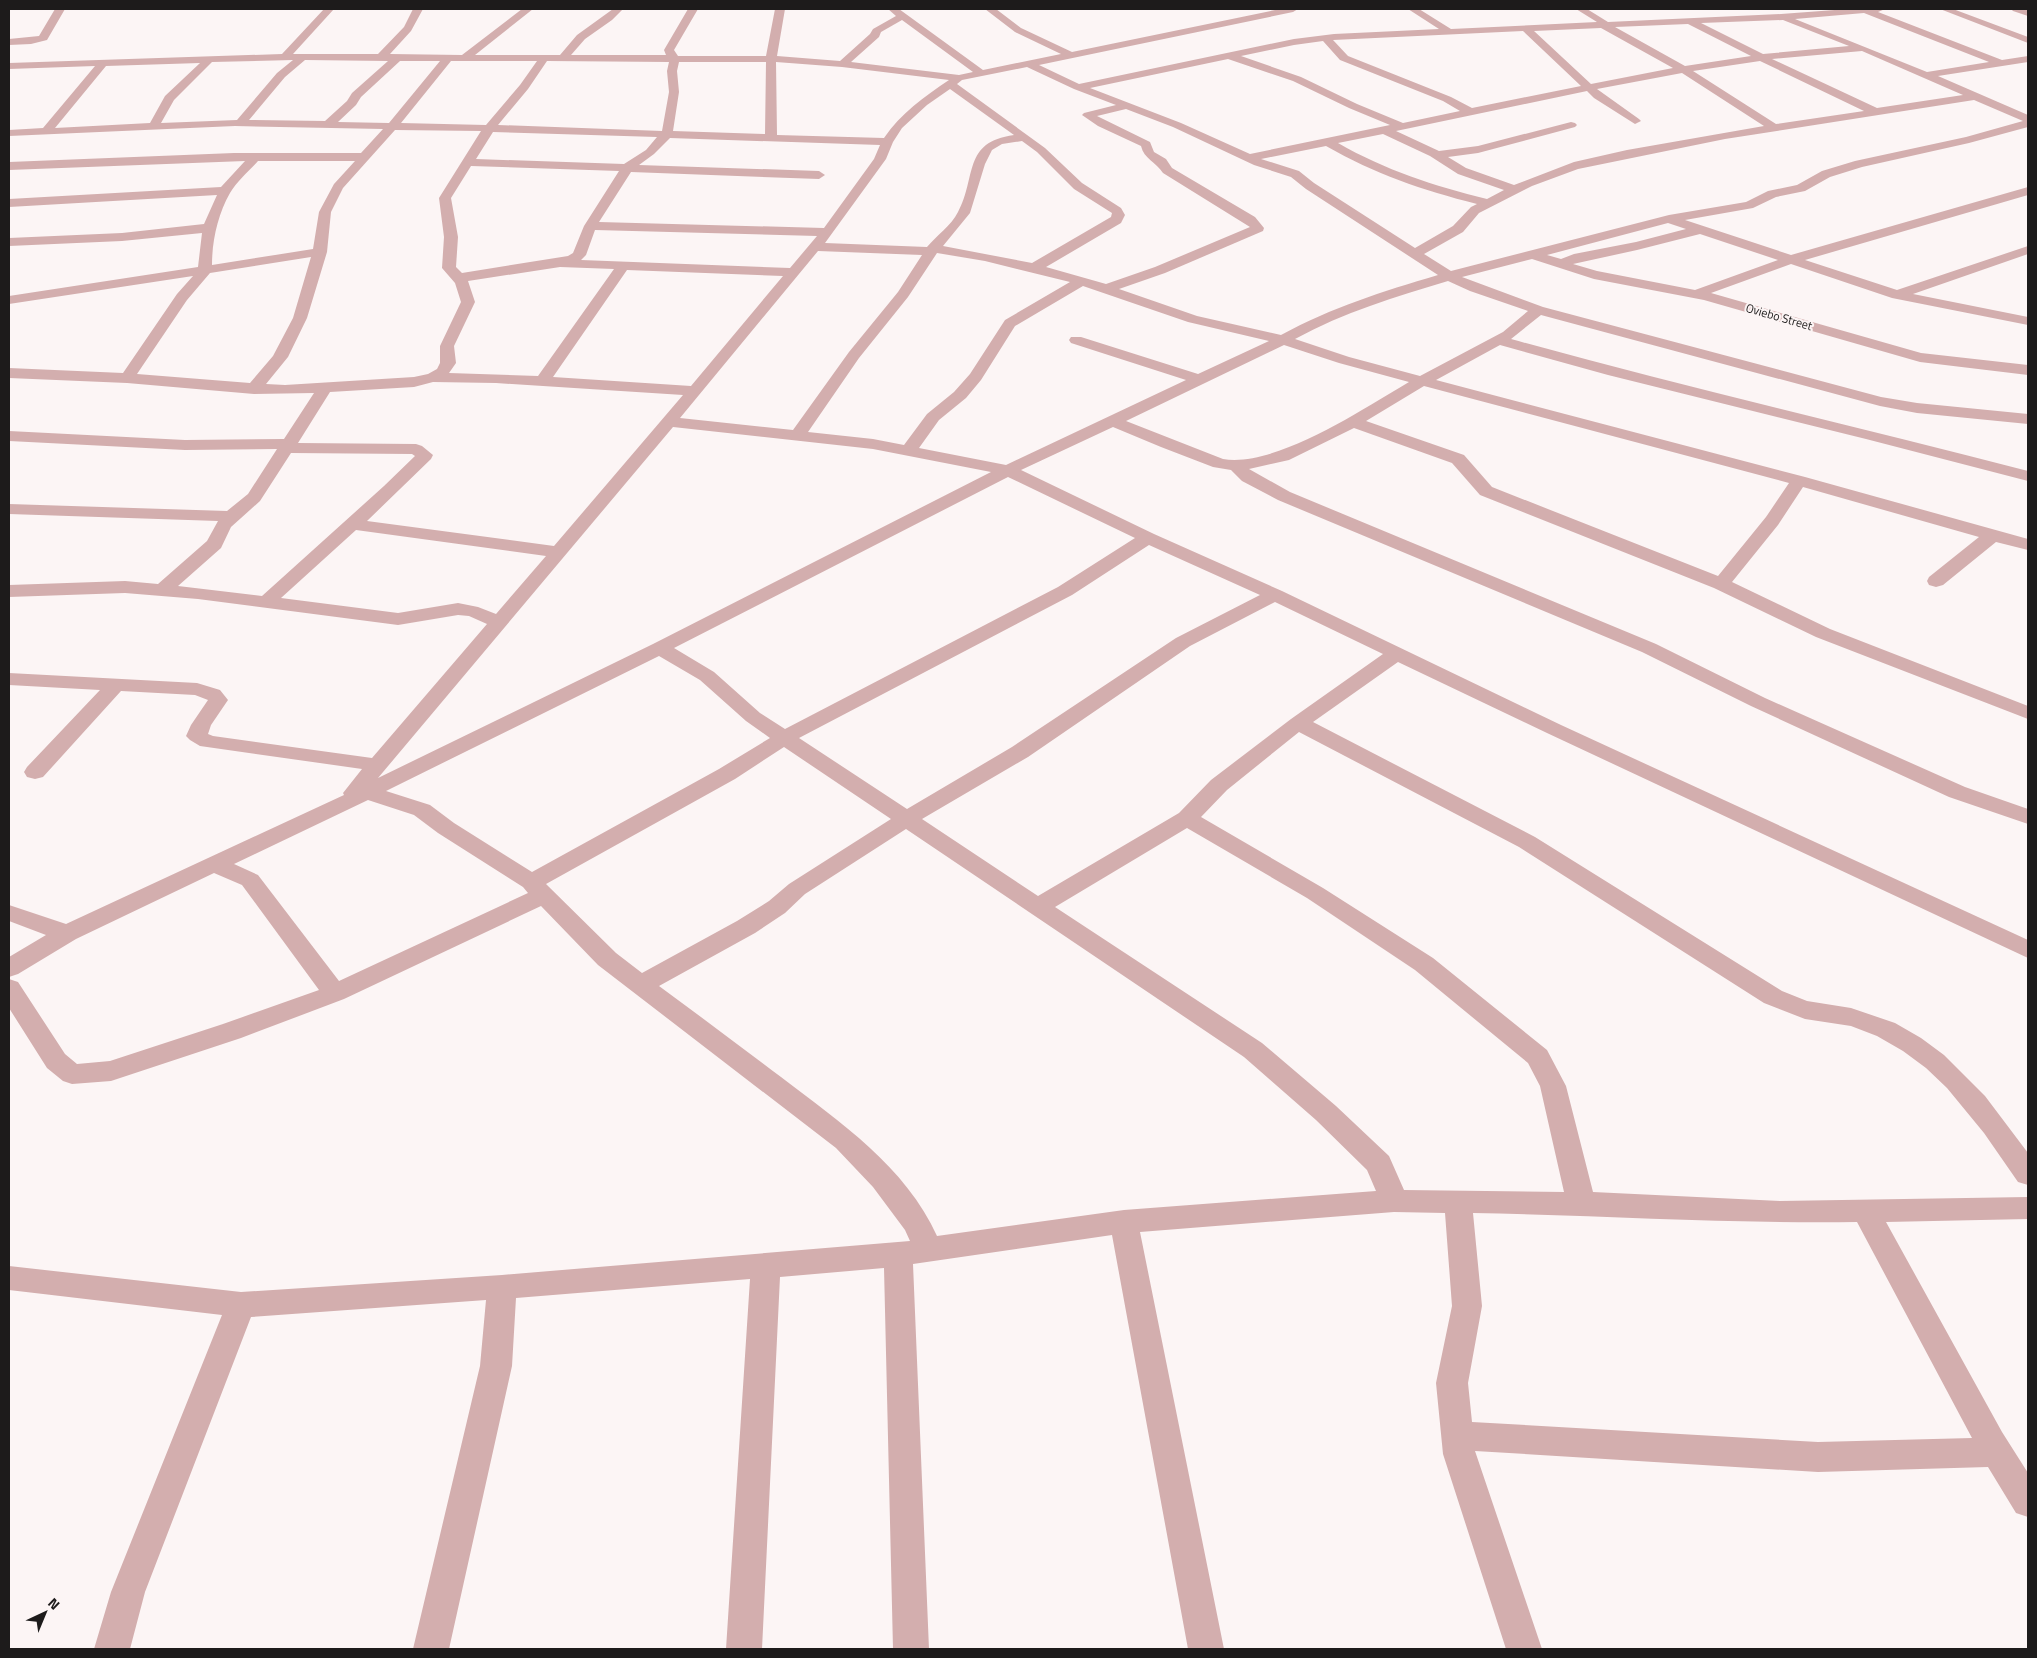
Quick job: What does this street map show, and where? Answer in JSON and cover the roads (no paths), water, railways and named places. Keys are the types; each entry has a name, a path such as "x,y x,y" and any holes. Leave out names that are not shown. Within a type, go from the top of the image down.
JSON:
{"street":[{"path":"9,42 31,41 43,38 60,9"},
{"path":"285,57 329,9"},
{"path":"380,57 407,30 416,17 418,9"},
{"path":"464,58 528,9"},
{"path":"563,58 581,37 609,18 618,9"},
{"path":"675,58 670,54 669,50 693,9"},
{"path":"771,138 770,59 780,9"},
{"path":"893,9 981,73"},
{"path":"990,9 1018,30 1071,55"},
{"path":"1254,9 1268,14"},
{"path":"356,797 378,765 669,422 826,232 880,159 887,142 898,126 923,103 954,81 981,73 1293,9"},
{"path":"1412,9 1448,31"},
{"path":"1580,9 1603,22 1603,25 1684,70 1774,128"},
{"path":"1764,9 1926,74 2028,119"},
{"path":"1862,9 2020,72"},
{"path":"1078,87 1294,42 1327,38 1781,17 1880,9"},
{"path":"1945,9 2028,40"},
{"path":"2016,9 2028,13"},
{"path":"1666,13 1876,112"},
{"path":"842,64 875,35 876,31 902,16"},
{"path":"1525,28 1587,87 1614,108 1635,121"},
{"path":"1327,38 1344,58 1447,99 1470,112"},
{"path":"1249,158 1587,87 1761,57 1863,48"},
{"path":"1229,55 1298,79 1353,106 1402,126"},
{"path":"10,67 285,57 770,59 842,64 954,81 1041,150 1078,186 1117,211 1119,215 1116,220 1034,268"},
{"path":"240,123 281,75 303,57"},
{"path":"328,126 352,103 356,95 398,57"},
{"path":"254,389 280,356 300,318 320,252 325,212 338,187 392,126 448,58"},
{"path":"10,376 127,378 254,389 326,388 414,382 433,377 442,372 448,363 447,346 468,302 462,282 449,268 451,237 445,198 489,128 524,87 544,58"},
{"path":"458,278 560,263 574,259 579,255 590,226 628,168 650,152 667,134 672,112 674,92 672,71 675,58"},
{"path":"154,126 169,98 210,59"},
{"path":"1926,74 2028,59"},
{"path":"47,131 64,107 103,63"},
{"path":"1027,63 1078,87 1169,121 1249,158 1302,178 1310,186 1449,276 1475,288 1538,310 1880,401 1918,408 2028,419"},
{"path":"1416,253 1458,229 1475,210 1552,172 1652,149 1976,96"},
{"path":"1106,289 1151,274 1258,228 1250,220 1166,170 1162,162 1149,154 1146,144 1088,116 1127,106"},
{"path":"9,133 240,123 489,128 887,142"},
{"path":"9,968 66,933 356,797 660,648 1008,470 1201,380 1284,340 1316,322 1361,303 1449,276 1669,219 1749,204 1772,194 1801,188 1826,174 1859,164 1969,140 1990,133 2013,129 2028,123"},
{"path":"1437,155 1478,149 1570,125"},
{"path":"1384,130 1437,155 1462,171 1516,190"},
{"path":"798,435 854,355 903,294 932,249 964,213 973,192 977,168 990,145 1024,136"},
{"path":"1326,141 1374,167 1397,176 1429,188 1488,203"},
{"path":"9,166 255,157 365,157"},
{"path":"127,378 182,297 205,270 204,252 208,228 225,191 255,157"},
{"path":"468,162 819,175"},
{"path":"9,203 225,191"},
{"path":"1696,294 1790,260 2028,192"},
{"path":"1669,219 1897,295 2028,321"},
{"path":"590,226 826,232"},
{"path":"9,242 122,237 208,228"},
{"path":"1562,264 1574,258 1631,247 1698,230"},
{"path":"813,247 932,249 985,257 1034,268 1082,281 1193,319 1284,340 1344,360 1799,481 2028,545"},
{"path":"1897,295 2028,250"},
{"path":"9,300 320,252"},
{"name":"Oviebo Street","path":"1532,254 1594,275 1696,294 1920,356 1945,361 2028,370"},
{"path":"560,263 792,272"},
{"path":"543,380 622,266"},
{"path":"908,451 933,418 960,395 976,377 1010,324 1082,281"},
{"path":"1112,421 1167,444 1219,462 1236,466 1259,463 1283,456 1353,422 1422,380 1516,330 1538,310"},
{"path":"1076,340 1201,380"},
{"path":"1498,340 1613,372 1871,435 2028,476"},
{"path":"433,377 543,380 694,391"},
{"path":"162,590 215,544 223,526 231,516 254,497 326,388"},
{"path":"669,422 798,435 908,451 1008,470 1148,538 1275,595 1396,654 2028,950"},
{"path":"1353,422 1458,459 1469,467 1478,487 1486,491 1721,584 1823,633 2028,713"},
{"path":"9,436 185,445 416,449 425,454 353,524 266,602"},
{"path":"1236,466 1248,477 1284,496 1649,648 1758,702 1957,792 2028,817"},
{"path":"1721,584 1772,521 1799,481"},
{"path":"9,509 231,516"},
{"path":"353,524 558,552"},
{"path":"1936,581 1993,535"},
{"path":"9,988 56,1061 72,1074 111,1071 232,1031 335,993 537,889 784,738 1032,610 1148,538"},
{"path":"9,591 125,587 266,602 398,619 410,619 444,610 468,610 500,622"},
{"path":"641,985 746,927 777,907 797,889 906,819 1020,752 1183,642 1275,595"},
{"path":"660,648 707,676 753,717 1253,1050 1326,1113 1380,1164 1394,1201"},
{"path":"1039,906 1187,818 1219,785 1298,723 1396,654"},
{"path":"9,679 197,689 212,694 218,700 197,736 207,742 378,765"},
{"path":"35,772 115,686"},
{"path":"1298,723 1527,842 1773,997 1804,1010 1856,1019 1881,1028 1914,1047 1943,1068 1968,1093 2028,1174"},
{"path":"356,797 422,810 537,889 607,959 846,1141 883,1179 917,1224 913,1252 911,1649"},
{"path":"1187,818 1315,893 1424,964 1538,1057 1553,1086 1581,1203"},
{"path":"214,864 250,880 297,945 335,993"},
{"path":"9,913 66,933"},
{"path":"9,1278 241,1306 502,1288 766,1266 913,1252 1124,1222 1394,1201 1581,1203 1780,1212 2028,1208"},
{"path":"1458,1202 1467,1306 1452,1383 1459,1454 1524,1649"},
{"path":"1866,1210 1997,1452 2028,1502"},
{"path":"1124,1222 1206,1649"},
{"path":"744,1649 766,1266"},
{"path":"431,1649 496,1366 502,1288"},
{"path":"112,1649 128,1592 241,1306"},
{"path":"1457,1436 1818,1457 1997,1452"}]}
